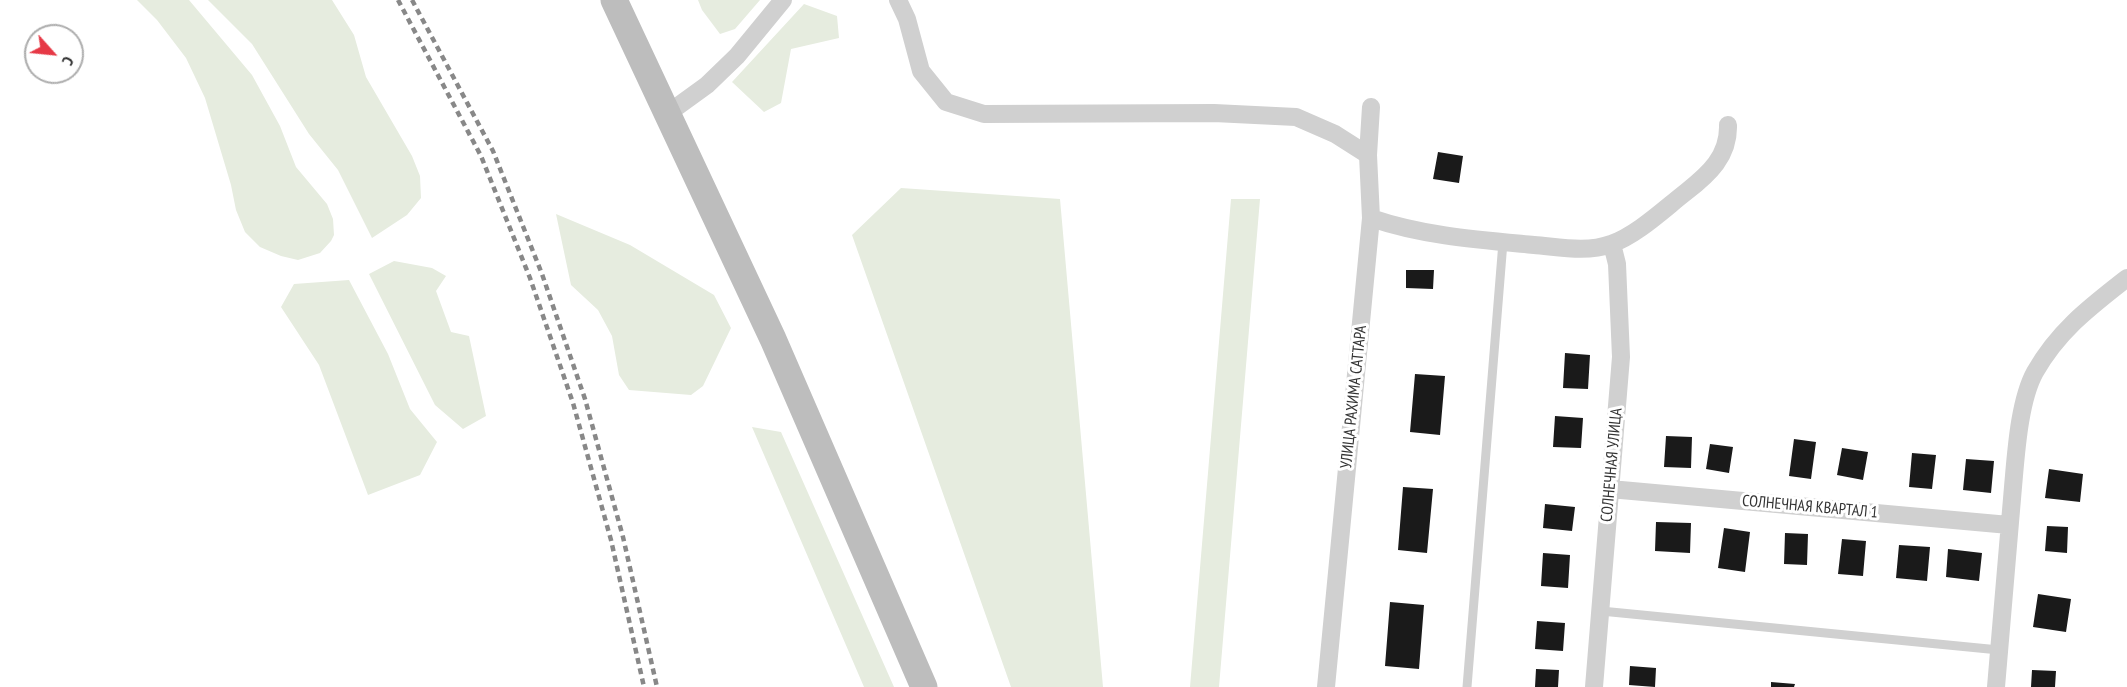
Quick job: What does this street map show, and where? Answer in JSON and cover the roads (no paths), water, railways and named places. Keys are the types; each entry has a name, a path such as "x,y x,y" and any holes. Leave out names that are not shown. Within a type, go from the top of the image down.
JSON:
{"main road":[{"path":"614,0 773,339 924,687"}],"street":[{"path":"667,114 707,86 729,64 783,0"},
{"path":"898,0 907,19 921,71 946,102 984,114 1214,112 1296,117 1335,134 1368,155"},
{"name":"УЛИЦА РАХИМА САТТАРА","path":"1326,687 1371,218 1368,155 1371,107"},
{"path":"1371,218 1407,228 1483,241 1592,250 1612,244 1645,224 1708,173 1722,156 1728,140 1728,125"},
{"name":"СОЛНЕЧНАЯ УЛИЦА","path":"1594,687 1621,357 1617,264 1612,244"},
{"path":"1996,687 2016,455 2025,399 2034,374 2057,338 2086,310 2127,278"},
{"name":"СОЛНЕЧНАЯ КВАРТАЛ 1","path":"1610,489 2009,525"}],"lane":[{"path":"1467,687 1503,243"},
{"path":"1601,611 1999,650"}],"railway":[{"path":"398,0 481,156 530,278 573,403 611,540 644,687"},
{"path":"412,0 493,151 542,274 585,399 623,537 657,687"}]}
